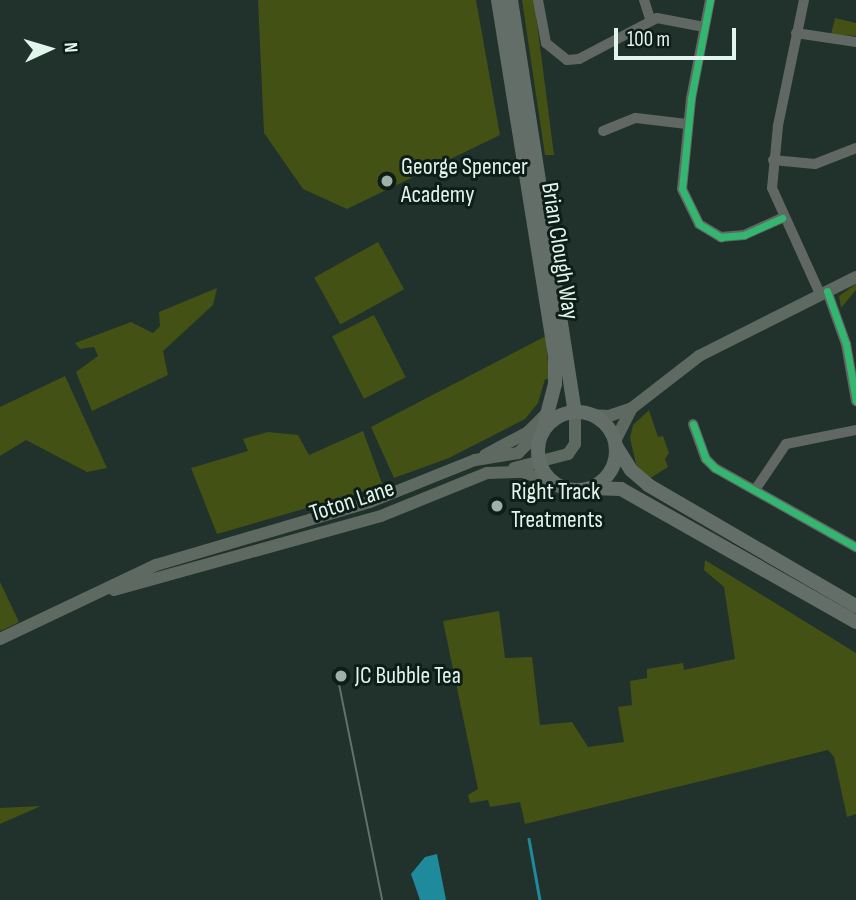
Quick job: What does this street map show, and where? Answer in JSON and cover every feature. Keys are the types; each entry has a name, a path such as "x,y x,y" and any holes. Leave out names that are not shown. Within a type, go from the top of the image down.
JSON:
{"highway":[{"name":"Brian Clough Way","path":"498,0 555,357 549,408 543,429 541,462"},
{"name":"Brian Clough Way","path":"511,0 575,412"},
{"path":"543,429 575,412 591,415 615,443 631,470 648,485 856,606"},
{"path":"592,488 612,467 615,443"},
{"path":"541,462 555,483 577,490 621,489 856,622"}],"main road":[{"path":"591,415 609,416 632,408 699,356 856,277"},
{"path":"475,460 528,432 549,408"},
{"path":"615,443 632,408"},
{"name":"Toton Lane","path":"84,600 381,516 505,470 541,462 572,450 575,412"},
{"name":"Toton Lane","path":"84,600 160,564 370,502 475,460 518,453 543,429"},
{"path":"505,470 555,483"},
{"path":"0,639 84,600"}],"street":[{"path":"538,0 546,43 567,60 579,59 651,21 663,18 704,27"},
{"path":"644,0 651,21"},
{"path":"710,0 687,124 680,182 685,199 705,229 721,237 737,237 782,218"},
{"path":"804,0 773,160 772,188 782,218 823,293 846,344 856,401"},
{"path":"796,33 856,42"},
{"path":"603,131 636,118 687,124"},
{"path":"773,160 814,164 856,148"},
{"path":"693,424 701,461 856,547"},
{"path":"755,491 786,444 856,430"}],"green space":[{"path":"258,0 476,0 500,135 347,209 303,189 264,133"},
{"path":"522,0 534,0 554,155 545,155"},
{"path":"835,18 856,23 856,36 831,34"},
{"path":"378,242 404,289 340,325 314,277"},
{"path":"856,284 856,290 841,308 839,296"},
{"path":"217,288 213,305 163,351 168,375 92,411 76,372 98,356 94,347 80,349 75,343 131,322 153,333 160,326 159,312"},
{"path":"374,315 406,377 364,399 332,336"},
{"path":"546,336 549,379 545,379 538,403 525,419 449,458 394,478 371,427"},
{"path":"65,376 107,468 87,472 26,440 0,456 0,407"},
{"path":"649,410 658,437 663,436 669,453 665,459 668,467 649,479 636,464 630,438 633,425"},
{"path":"363,431 383,486 217,534 191,468 248,451 243,439 268,432 298,435 309,455"},
{"path":"705,560 856,653 856,814 847,817 834,757 828,750 525,824 520,802 490,807 488,800 470,803 468,795 478,789 443,621 499,611 505,658 532,657 540,725 572,722 588,747 624,742 618,707 632,705 630,681 647,678 647,669 683,663 684,670 735,659 724,587 704,570"},
{"path":"0,582 19,622 1,631 0,629"},
{"path":"41,806 0,824 0,808"}],"water":[{"path":"437,854 446,900 420,900 411,874 425,857"}],"waterway":[{"path":"529,839 540,900"}],"tram line":[{"path":"336,669 382,900"}],"cycle path":[{"path":"710,0 691,99 682,189 699,224 721,237 744,235 782,218"},
{"path":"827,291 846,344 856,401"},
{"path":"693,424 706,459 715,468 856,547"}],"place":[{"name":"George Spencer Academy","path":"387,181"},
{"name":"Right Track Treatments","path":"497,506"},
{"name":"JC Bubble Tea","path":"341,676"}]}
